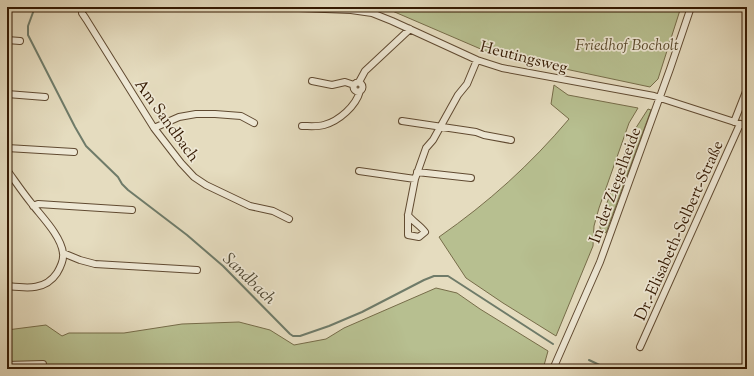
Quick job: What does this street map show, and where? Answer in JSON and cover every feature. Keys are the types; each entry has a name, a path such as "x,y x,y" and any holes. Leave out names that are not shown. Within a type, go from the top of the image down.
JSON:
{"street":[{"name":"Am Sandbach","path":"82,7 82,13 154,128 181,163 194,177 206,185 250,206 273,211 289,219"},
{"name":"Heutingsweg","path":"273,7 351,10 372,14 410,29 477,60 502,68 660,98 747,126"},
{"name":"In der Ziegelheide","path":"553,369 600,262 660,98 691,7"},
{"path":"302,126 324,125 334,121 358,99 360,91 354,89 356,83 365,71 410,29"},
{"path":"7,40 20,41"},
{"path":"408,215 415,179 426,148 433,140 458,95 466,84 477,60"},
{"path":"312,81 332,85 345,82 356,83"},
{"name":"Dr.-Elisabeth-Selbert-Straße","path":"640,347 737,123 747,89"},
{"path":"7,94 45,97"},
{"path":"154,128 179,117 196,114 241,116 254,123"},
{"path":"402,121 476,132 511,140"},
{"path":"7,148 74,152"},
{"path":"7,170 51,229 59,242 63,253 59,269 49,282 32,288 7,286"},
{"path":"359,172 415,179"},
{"path":"417,172 471,178"},
{"path":"33,206 38,204 132,210"},
{"path":"63,253 95,264 197,270"},
{"path":"7,365 43,364"}],"green space":[{"name":"Friedhof Bocholt","path":"383,7 681,7 658,79 650,87 490,53"},
{"path":"554,85 568,95 638,108 629,123 599,208 594,226 593,246 556,336 466,278 439,237 475,210 508,182 539,152 569,119 551,104"},
{"path":"648,109 651,110 606,233 600,229 600,222 632,134"},
{"path":"436,288 457,293 548,351 543,369 7,369 7,330 46,325 62,336 69,333 124,333 182,324 239,322 270,330 294,345 326,339 344,328"}],"waterway":[{"name":"Sandbach","path":"35,7 28,26 28,35 86,146 118,177 128,190 187,235 223,266 293,336 300,336 329,326 362,312 434,276 448,276 553,344"},
{"name":"Sandbach","path":"589,360 608,369"}]}
